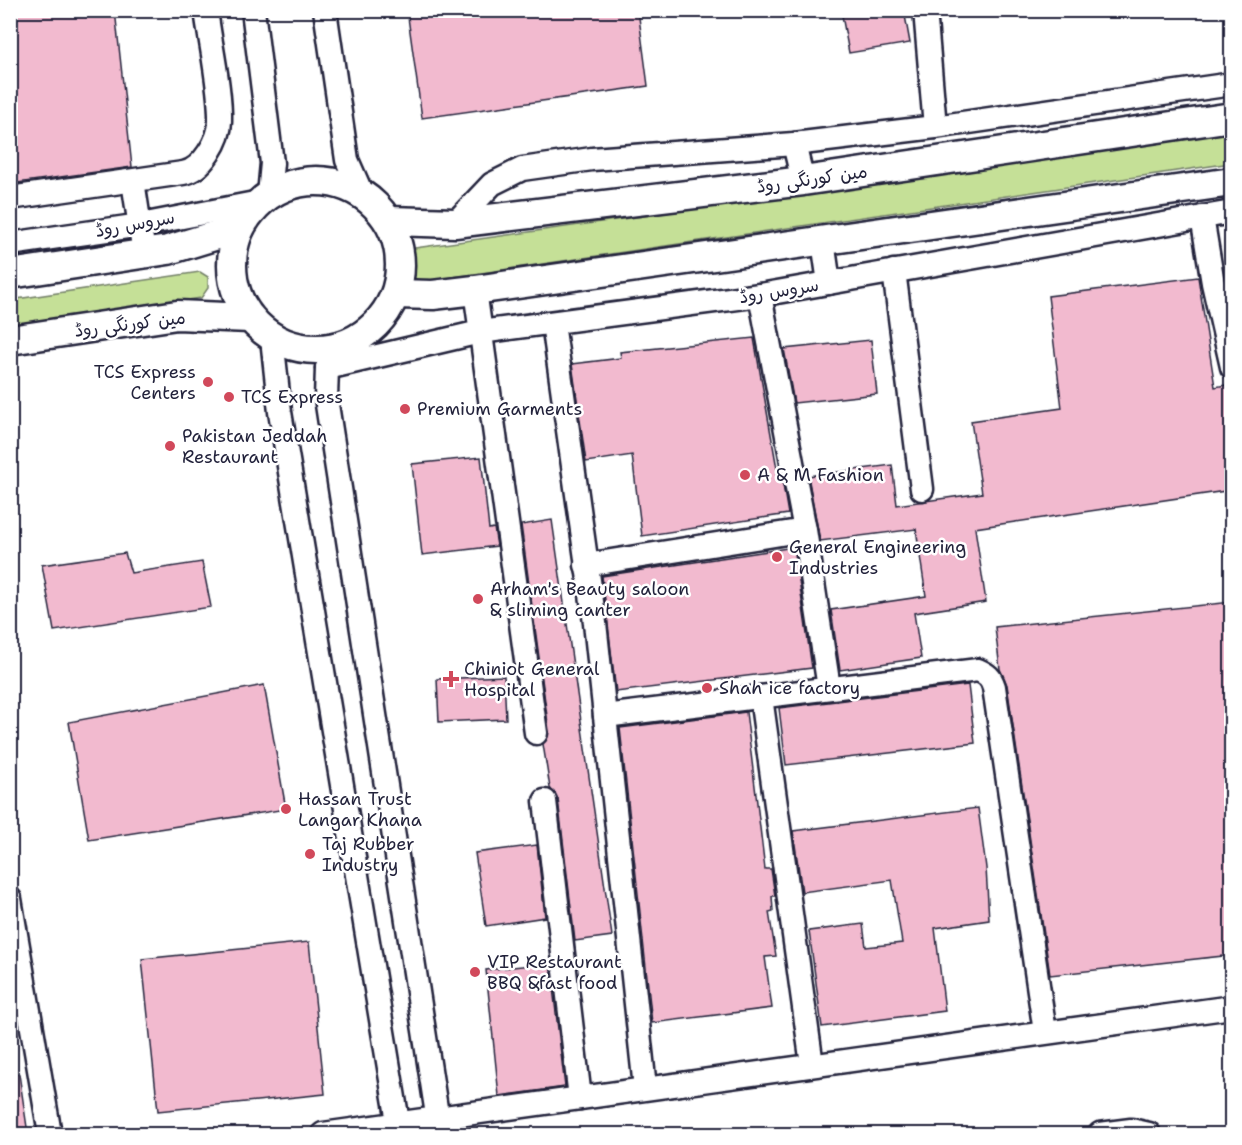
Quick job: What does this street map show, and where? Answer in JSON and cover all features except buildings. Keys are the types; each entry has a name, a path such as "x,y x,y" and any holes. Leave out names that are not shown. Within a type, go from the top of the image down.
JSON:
{"main road":[{"name":"مین کورنگی روڈ","path":"390,221 455,223 802,181 1232,117"},
{"path":"315,181 339,184 362,194 390,221 397,240 401,267 396,294 385,314 371,329 333,357 272,339 250,318 237,297 232,274 233,251 240,228 264,198 291,185 315,181"},
{"path":"396,294 433,295 475,290 1232,182"},
{"path":"10,274 168,250 240,228"},
{"name":"مین کورنگی روڈ","path":"10,340 177,315 250,318"}],"street":[{"path":"10,198 191,172 198,167 215,139 220,119 206,10"},
{"path":"254,10 272,163 264,198"},
{"path":"326,10 347,160 362,194"},
{"path":"925,10 935,127"},
{"path":"455,223 492,184 522,169 592,159 794,144 935,127 1232,84"},
{"path":"794,144 802,181"},
{"path":"133,181 144,254"},
{"name":"سروس روڈ","path":"10,244 141,225 264,198"},
{"name":"سروس روڈ","path":"333,357 480,332 760,295 1232,212"},
{"path":"1202,217 1213,283 1232,367"},
{"path":"823,241 829,283"},
{"path":"894,272 922,489"},
{"path":"475,290 536,733"},
{"path":"760,295 805,530 829,688"},
{"path":"554,323 605,716 645,1088"},
{"path":"272,339 282,423 399,1129"},
{"path":"333,357 326,398 439,1127"},
{"path":"586,565 805,530"},
{"path":"605,716 978,670 992,678 1045,1032"},
{"path":"761,697 812,1065"},
{"path":"545,801 580,1098"},
{"path":"10,899 50,1134"},
{"path":"323,1134 439,1127 580,1098 645,1088 1232,1007"},
{"path":"1100,1134 1131,1130 1149,1134"}],"green space":[{"path":"1231,127 1231,163 419,282 414,280 410,255 415,248 837,189"},
{"path":"200,272 208,277 208,288 201,298 11,326 10,300"}],"place":[{"name":"TCS Express Centers","path":"208,382"},
{"name":"TCS Express","path":"229,397"},
{"name":"Premium Garments","path":"405,409"},
{"name":"Pakistan Jeddah Restaurant","path":"170,446"},
{"name":"A & M Fashion","path":"745,475"},
{"name":"General Engineering Industries","path":"777,557"},
{"name":"Arham's Beauty saloon & sliming canter","path":"478,599"},
{"name":"Chiniot General Hospital","path":"451,679"},
{"name":"Shah ice factory","path":"707,688"},
{"name":"Hassan Trust Langar Khana","path":"286,809"},
{"name":"Taj Rubber Industry","path":"310,854"},
{"name":"VIP Restaurant BBQ &fast food","path":"475,972"}]}
